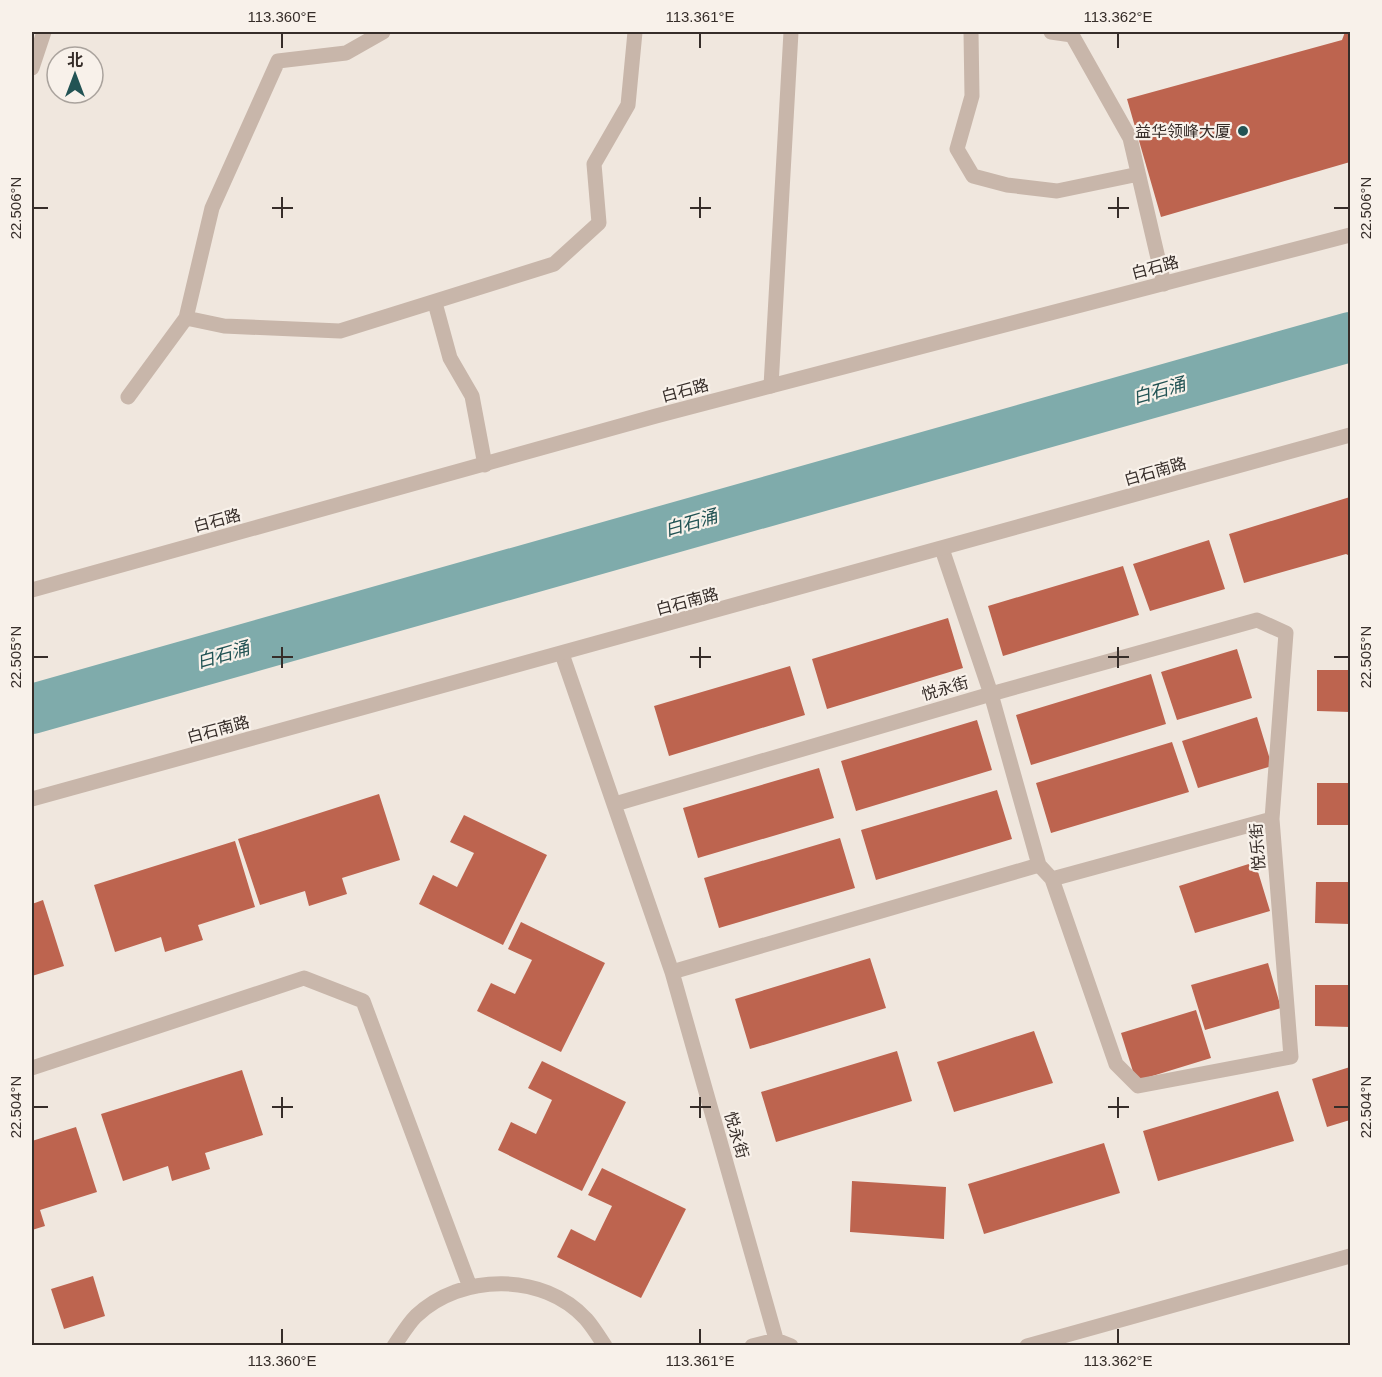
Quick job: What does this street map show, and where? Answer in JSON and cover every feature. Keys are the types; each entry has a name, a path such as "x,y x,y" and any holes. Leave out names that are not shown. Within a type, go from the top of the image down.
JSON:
{"street":[{"path":"32,68 44,32"},
{"path":"128,397 186,318 212,208 278,61 346,53 383,32"},
{"path":"186,318 224,326 340,331 554,264 599,223 594,164 628,105 635,32"},
{"path":"771,386 791,32"},
{"path":"971,32 972,96 957,149 973,177 1007,186 1057,191 1134,175"},
{"path":"1051,32 1072,35 1130,138 1164,284"},
{"name":"白石路","path":"32,590 771,386 1350,235"},
{"path":"435,303 450,358 472,396 485,465"},
{"name":"白石南路","path":"32,799 1350,435"},
{"path":"942,549 991,694 1039,865 1052,879 1272,819"},
{"name":"悦永街","path":"615,804 991,694 1257,620 1286,633"},
{"name":"悦乐街","path":"1052,879 1116,1064 1138,1086 1291,1058 1272,819 1286,633"},
{"name":"悦永街","path":"562,654 672,972 782,1344"},
{"path":"672,972 1039,865"},
{"path":"32,1068 304,978 363,1001 470,1287"},
{"path":"1027,1346 1350,1256"},
{"path":"394,1346 416,1316 447,1295 483,1283 520,1284 556,1296 586,1318 605,1346"},
{"path":"752,1346 782,1344"}],"building":[{"name":"益华领峰大厦","path":"1345,32 1350,32 1350,162 1161,217 1127,99 1342,40"},
{"path":"1350,497 1350,556 1346,554 1244,583 1229,534"},
{"path":"1209,540 1225,589 1150,611 1133,564"},
{"path":"1123,566 1139,615 1003,656 988,606"},
{"path":"948,618 963,668 827,709 812,659"},
{"path":"1237,649 1252,698 1177,720 1161,672"},
{"path":"790,666 805,715 669,756 654,706"},
{"path":"1317,670 1350,670 1350,712 1317,711"},
{"path":"1151,674 1166,724 1031,765 1016,715"},
{"path":"1257,717 1272,766 1198,788 1182,741"},
{"path":"977,720 992,770 856,811 841,761"},
{"path":"1172,742 1189,792 1051,833 1036,783"},
{"path":"819,768 834,818 698,858 683,808"},
{"path":"1317,783 1350,783 1350,825 1317,825"},
{"path":"997,790 1012,839 876,880 861,830"},
{"path":"379,794 400,860 342,878 347,894 309,906 305,891 260,905 238,839"},
{"path":"464,815 547,855 503,945 419,904 433,875 457,887 474,853 450,842"},
{"path":"840,838 855,888 719,928 704,878"},
{"path":"235,841 255,907 198,925 203,940 165,952 161,937 115,952 94,885"},
{"path":"1255,862 1270,911 1195,933 1179,886"},
{"path":"1316,882 1350,882 1350,924 1315,923"},
{"path":"43,900 64,966 32,976 32,904"},
{"path":"521,922 605,963 561,1052 477,1011 491,983 515,994 532,960 508,949"},
{"path":"870,958 886,1008 750,1049 735,999"},
{"path":"1268,963 1281,1008 1205,1030 1191,985"},
{"path":"1315,985 1350,985 1350,1027 1315,1026"},
{"path":"1196,1010 1211,1058 1136,1081 1121,1033"},
{"path":"1034,1031 1053,1083 954,1112 937,1062"},
{"path":"897,1051 912,1101 776,1142 761,1092"},
{"path":"542,1061 626,1102 582,1191 498,1150 511,1122 536,1134 552,1100 528,1088"},
{"path":"1350,1067 1350,1120 1327,1127 1312,1079"},
{"path":"242,1070 263,1135 205,1153 210,1169 172,1181 168,1166 123,1181 101,1114"},
{"path":"1278,1091 1294,1141 1158,1181 1143,1131"},
{"path":"76,1127 97,1192 40,1210 45,1226 32,1230 32,1141"},
{"path":"1104,1143 1120,1193 984,1234 968,1184"},
{"path":"602,1168 686,1209 641,1298 557,1257 571,1229 595,1241 612,1206 588,1195"},
{"path":"852,1181 946,1187 944,1239 850,1232"},
{"path":"93,1276 105,1316 64,1329 51,1289"}],"waterway":[{"name":"白石涌","path":"32,709 1350,337"}],"place":[{"name":"益华领峰大厦","path":"1243,131"}]}
